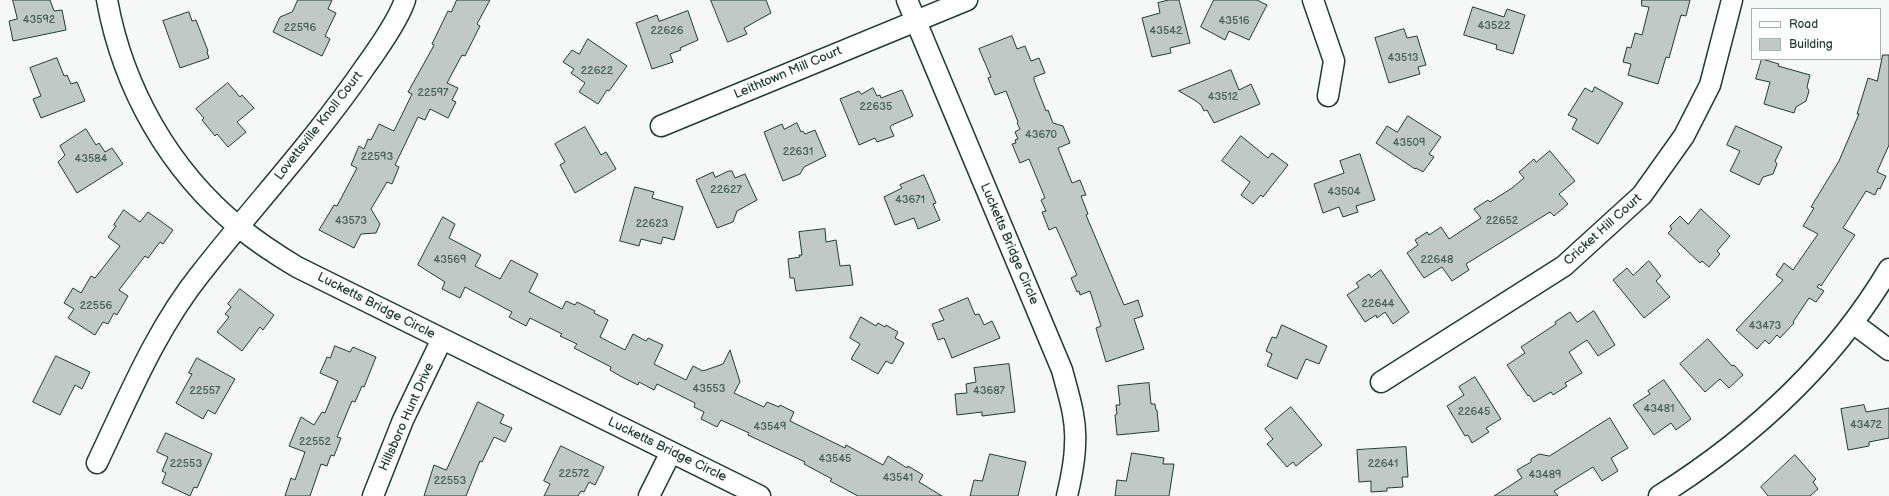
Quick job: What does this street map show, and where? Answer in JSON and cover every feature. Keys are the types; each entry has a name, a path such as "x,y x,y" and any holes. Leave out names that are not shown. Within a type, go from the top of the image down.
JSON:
{"street":[{"name":"Lucketts Bridge Circle","path":"107,0 111,23 122,60 138,98 158,136 193,182 209,200 238,227 266,248 297,267 760,496"},
{"name":"Lovettsville Knoll Court","path":"97,463 148,356 175,310 200,274 338,107 376,52 405,0"},
{"name":"Lucketts Bridge Circle","path":"907,0 1062,370 1072,405 1076,442 1073,470 1067,496"},
{"name":"Leithtown Mill Court","path":"661,126 966,0"},
{"path":"1313,0 1334,61 1328,96"},
{"name":"Cricket Hill Court","path":"1381,382 1564,266 1642,195 1684,136 1710,85 1732,0"},
{"path":"1659,496 1689,477 1738,441 1777,407 1816,367 1853,323 1889,269"},
{"path":"1853,323 1889,350"},
{"name":"Hillsboro Hunt Drive","path":"374,496 403,420 442,339"},
{"path":"649,496 670,452"}],"building":[{"path":"13,0 50,0 54,11 62,10 66,30 13,41 9,21 17,19"},
{"path":"298,0 332,0 328,9 336,13 325,36 330,39 322,56 273,32 280,17 292,12"},
{"path":"457,0 490,0 477,24 480,26 465,56 462,55 447,83 458,88 452,100 456,102 448,118 430,109 425,120 418,117 395,165 399,167 392,184 387,182 371,209 380,224 376,233 361,234 354,248 319,230 334,205 337,206 357,168 351,165 359,146 364,149 368,139 371,140 379,124 394,131 412,94 408,92 434,45 432,44 448,11 451,12"},
{"path":"711,0 766,0 771,13 744,28 747,34 728,42"},
{"path":"1169,0 1179,0 1190,43 1170,48 1171,53 1152,57 1142,18 1160,13 1158,3"},
{"path":"1214,0 1257,0 1267,5 1249,40 1229,31 1225,40 1201,27"},
{"path":"1642,0 1690,0 1686,16 1681,15 1669,58 1666,57 1658,84 1628,75 1631,64 1623,62 1627,47 1631,48 1635,33 1642,35 1649,7 1642,6"},
{"path":"1473,7 1504,17 1507,9 1525,15 1513,54 1496,49 1497,45 1464,35"},
{"path":"688,11 698,40 680,48 681,50 670,54 673,62 652,69 636,23 657,15 659,21"},
{"path":"189,12 192,21 196,20 208,51 209,58 180,68 163,21"},
{"path":"1404,29 1407,38 1417,36 1426,65 1418,67 1420,74 1389,83 1375,38"},
{"path":"1012,36 1017,49 1025,46 1031,61 1039,58 1045,73 1034,77 1034,80 1046,111 1048,110 1053,123 1063,126 1070,143 1058,148 1072,183 1080,180 1086,195 1081,196 1088,214 1086,215 1124,305 1138,300 1143,316 1134,319 1144,349 1106,362 1096,328 1101,326 1090,291 1080,295 1079,291 1077,292 1071,278 1077,275 1056,227 1049,230 1042,212 1046,211 1041,200 1045,198 1029,159 1020,163 1012,144 1016,143 1015,140 1018,139 1015,132 1020,129 1017,123 1018,122 1006,91 995,95 988,78 991,77 979,49"},
{"path":"588,39 627,66 609,91 607,90 598,104 579,92 585,83 571,73 574,69 563,62 572,50 579,54"},
{"path":"1883,55 1889,55 1889,145 1877,172 1886,176 1880,189 1878,188 1875,195 1866,191 1843,228 1855,235 1821,286 1819,284 1817,287 1824,291 1816,302 1809,298 1793,322 1794,323 1780,338 1777,335 1769,344 1765,340 1757,349 1736,330 1783,280 1776,275 1784,263 1793,270 1818,234 1803,226 1814,208 1811,207 1839,161 1859,114 1857,114 1868,78 1877,81"},
{"path":"57,58 64,76 67,75 71,84 77,82 85,101 41,118 33,99 41,96 30,68"},
{"path":"1762,60 1779,64 1778,66 1810,75 1807,87 1809,91 1806,101 1796,107 1794,113 1764,104 1770,82 1756,79"},
{"path":"1231,70 1239,90 1251,84 1260,104 1214,123 1207,110 1204,111 1201,105 1196,101 1179,91"},
{"path":"228,83 240,97 242,95 254,108 237,122 246,132 228,147 217,134 215,136 202,120 204,118 196,109"},
{"path":"1595,87 1623,103 1598,144 1572,129 1577,119 1568,115 1585,88 1592,92"},
{"path":"873,88 877,96 880,95 881,98 902,90 913,116 890,127 894,136 877,142 875,138 859,145 840,99 859,91 861,94"},
{"path":"1408,116 1441,137 1429,154 1434,157 1423,172 1416,168 1415,169 1376,143 1387,126 1397,132"},
{"path":"797,123 801,132 803,131 805,134 815,130 826,156 804,167 800,174 783,181 764,132 782,124 784,129"},
{"path":"1736,126 1782,147 1775,161 1777,164 1773,174 1763,177 1759,185 1730,171 1740,151 1727,145"},
{"path":"585,127 601,155 606,152 616,169 575,193 560,165 565,162 555,144"},
{"path":"86,129 96,145 99,143 105,152 112,148 123,164 77,193 58,162 65,155 60,146"},
{"path":"1241,136 1268,158 1272,153 1288,165 1263,197 1261,195 1253,204 1241,195 1250,182 1222,161"},
{"path":"1550,151 1575,181 1559,194 1568,204 1554,216 1550,212 1466,264 1469,270 1452,281 1442,267 1424,278 1407,253 1418,245 1415,240 1427,232 1429,235 1441,227 1449,239 1481,218 1474,209 1488,200 1490,202 1512,188 1524,178 1519,172 1534,159 1536,162"},
{"path":"1360,154 1375,200 1356,206 1358,212 1343,217 1339,207 1323,213 1314,184 1344,173 1340,161"},
{"path":"732,171 735,178 745,174 757,200 737,211 733,222 717,228 696,180 713,172 715,177"},
{"path":"924,175 936,203 933,204 940,220 918,229 914,218 895,225 884,197 902,188 900,185"},
{"path":"635,187 654,192 652,198 683,207 674,240 663,237 661,244 641,239 639,246 620,241"},
{"path":"1701,209 1730,236 1717,251 1720,254 1709,267 1702,261 1700,263 1668,233 1672,229 1670,226 1680,216 1688,224"},
{"path":"124,210 140,222 148,212 173,230 163,244 160,242 148,258 145,256 119,290 128,296 117,315 114,313 108,324 103,322 95,335 68,318 74,309 64,303 73,288 81,293 91,276 95,278 120,246 108,237 116,226 114,225"},
{"path":"443,217 455,224 449,238 481,255 475,266 500,279 511,260 538,274 529,292 562,309 566,301 575,305 577,302 595,311 594,313 608,320 600,337 625,350 633,334 646,341 648,338 663,345 654,364 686,380 693,366 703,371 723,364 730,350 740,382 734,393 764,407 767,402 779,407 780,405 794,412 790,421 845,448 846,445 883,465 888,456 907,468 908,466 923,475 919,482 942,496 858,496 830,481 832,479 804,464 805,462 748,435 749,433 721,420 717,427 701,419 704,412 694,407 695,403 657,384 654,390 639,382 638,385 620,376 610,370 611,367 574,348 577,344 560,336 562,334 530,318 526,326 509,317 512,312 465,287 460,298 442,289 445,282 418,265"},
{"path":"825,229 826,242 836,240 840,266 850,265 853,285 796,291 794,278 790,278 788,259 800,257 799,255 802,255 799,232"},
{"path":"1649,261 1661,276 1656,281 1670,297 1644,318 1613,280 1627,268 1633,275"},
{"path":"1381,270 1409,312 1393,324 1385,312 1377,318 1376,315 1365,322 1347,295 1359,287 1356,283 1369,274 1371,277"},
{"path":"240,289 274,315 263,330 260,327 242,351 217,332 229,317 225,314 231,307 228,304"},
{"path":"968,298 975,315 979,314 984,325 992,321 1000,338 952,358 944,338 938,340 932,324 944,320 939,310"},
{"path":"1594,311 1615,345 1598,356 1587,340 1569,352 1582,373 1565,383 1567,386 1553,395 1551,392 1534,402 1529,395 1528,396 1507,365 1525,353 1521,347 1556,324 1555,322 1570,312 1577,322"},
{"path":"861,317 876,326 878,323 885,327 886,325 898,332 895,338 904,343 892,364 886,361 878,374 851,359 860,344 850,338"},
{"path":"1282,325 1327,346 1319,364 1306,359 1297,379 1267,366 1272,354 1266,351 1272,337 1276,338"},
{"path":"1708,339 1732,366 1734,365 1743,375 1729,388 1720,379 1705,392 1680,364"},
{"path":"335,346 350,352 353,347 376,357 364,387 362,386 355,402 352,401 337,437 341,438 334,456 331,455 327,466 321,464 310,496 285,496 291,478 295,480 305,452 289,446 301,417 314,425 322,412 325,413 338,381 320,373 327,357 330,358"},
{"path":"56,356 90,372 82,389 75,385 60,415 33,402"},
{"path":"197,358 235,379 215,414 208,410 203,419 176,403 192,374 189,373"},
{"path":"1009,364 1015,412 982,416 982,412 957,415 955,394 967,393 966,384 976,382 974,368"},
{"path":"1475,377 1501,419 1486,428 1489,432 1472,443 1468,435 1465,436 1447,406 1464,395 1459,387"},
{"path":"1664,380 1691,419 1676,430 1671,423 1654,435 1633,405 1650,394 1648,391"},
{"path":"1149,383 1151,404 1155,404 1157,410 1159,431 1117,435 1115,415 1117,414 1116,405 1120,405 1118,386"},
{"path":"478,402 504,415 500,423 512,428 505,442 494,437 482,462 480,461 466,496 424,496 434,465 446,470"},
{"path":"1864,405 1866,412 1889,408 1889,438 1869,442 1869,446 1848,450 1841,409"},
{"path":"1291,407 1322,445 1296,466 1293,462 1287,467 1267,444 1273,439 1265,429"},
{"path":"1610,418 1628,448 1611,458 1618,471 1602,481 1593,467 1554,491 1558,496 1494,496 1522,478 1517,470 1531,462 1531,459 1539,454 1549,456"},
{"path":"166,433 212,454 197,488 194,487 190,496 162,483 166,473 162,471 168,457 157,452"},
{"path":"561,446 604,467 595,485 589,482 584,492 581,491 578,496 544,496 550,484 544,481"},
{"path":"1406,447 1408,477 1402,477 1403,487 1387,488 1387,491 1371,492 1371,481 1359,482 1357,450"},
{"path":"1132,453 1164,458 1163,464 1174,464 1169,496 1115,496 1117,480 1126,481"},
{"path":"990,454 1026,462 1018,496 970,496 974,480 982,481"},
{"path":"1795,455 1816,479 1813,482 1818,489 1810,496 1768,496 1761,487"}]}
